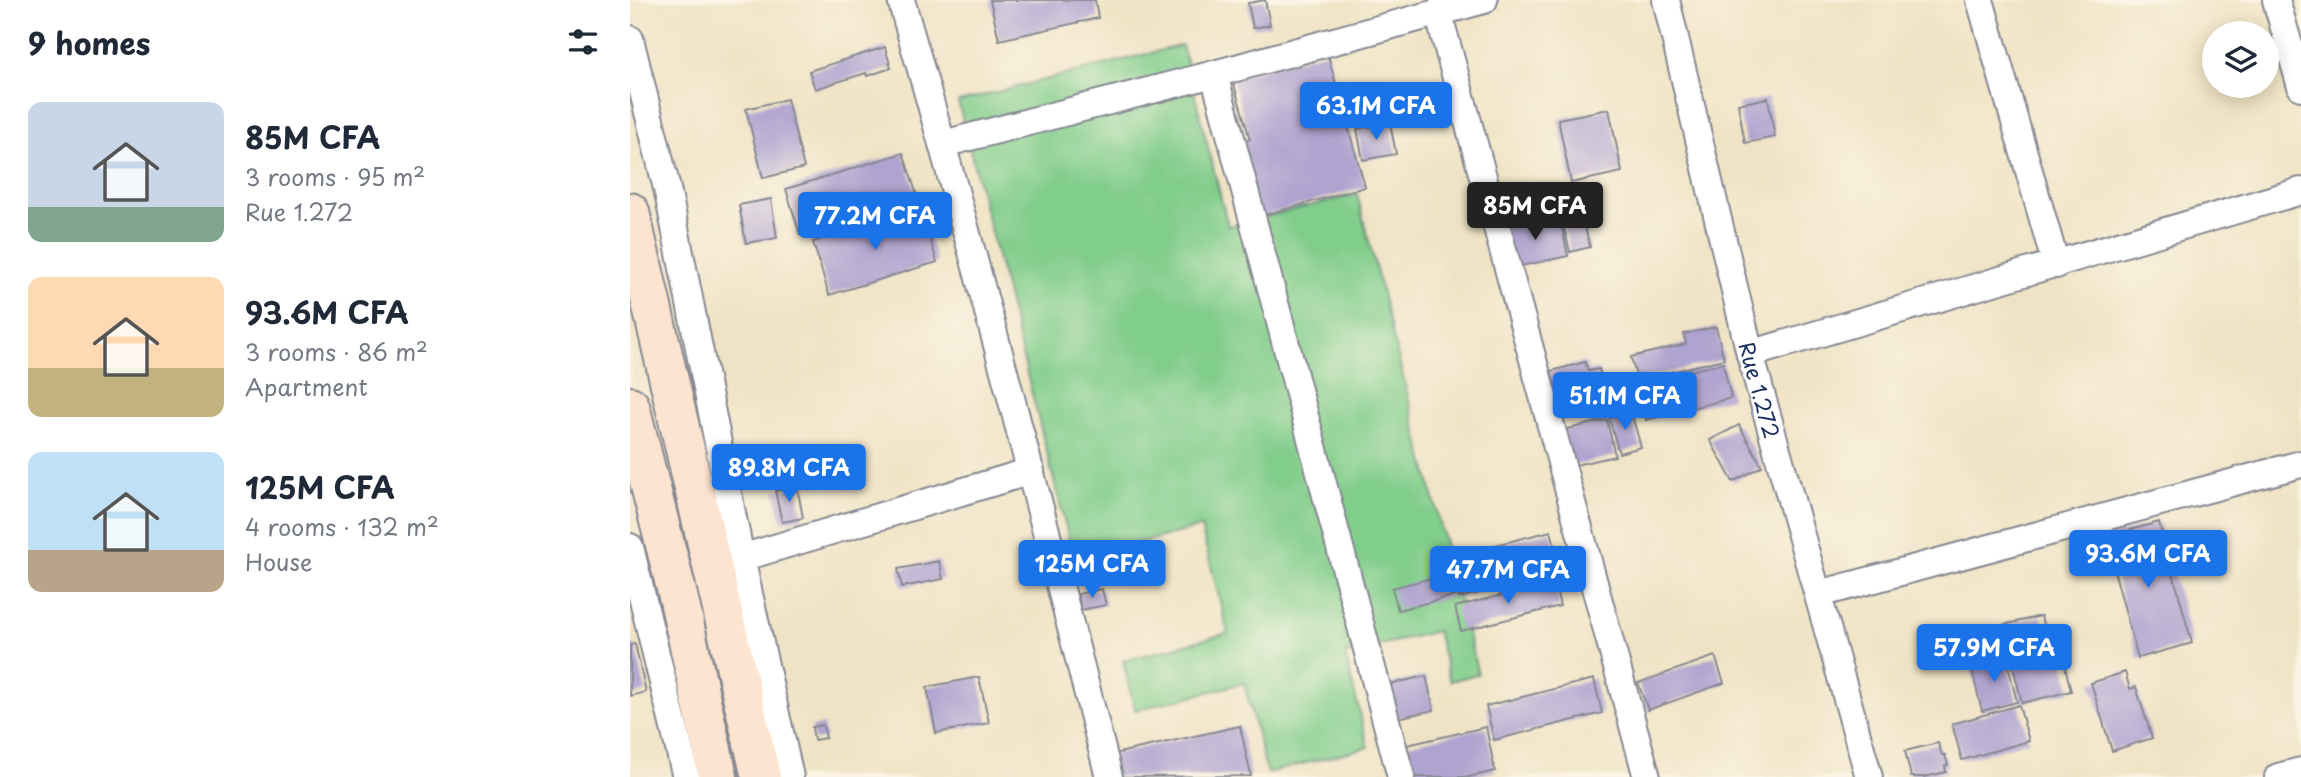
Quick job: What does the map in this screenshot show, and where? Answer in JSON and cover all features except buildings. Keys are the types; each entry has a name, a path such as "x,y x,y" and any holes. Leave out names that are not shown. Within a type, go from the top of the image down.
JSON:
{"street":[{"path":"901,0 943,144 1031,471 1109,777"},
{"path":"943,144 1485,0"},
{"name":"Rue 1.272","path":"1666,0 1750,354 1869,777"},
{"path":"1980,0 2056,265"},
{"path":"2276,0 2301,87"},
{"path":"1438,12 1647,777"},
{"path":"630,39 668,193 741,558 790,777"},
{"path":"1214,74 1401,777"},
{"path":"1750,354 2301,191"},
{"path":"630,212 761,777"},
{"path":"630,406 679,600 719,777"},
{"path":"1819,594 2301,464"},
{"path":"741,558 1031,471"},
{"path":"630,547 686,777"},
{"path":"2278,777 2301,771"}],"green space":[{"path":"1182,45 1228,226 1357,194 1478,674 1450,681 1437,631 1345,654 1368,747 1267,773 1244,683 1135,710 1123,661 1228,633 1201,527 1074,559 958,102"}]}
